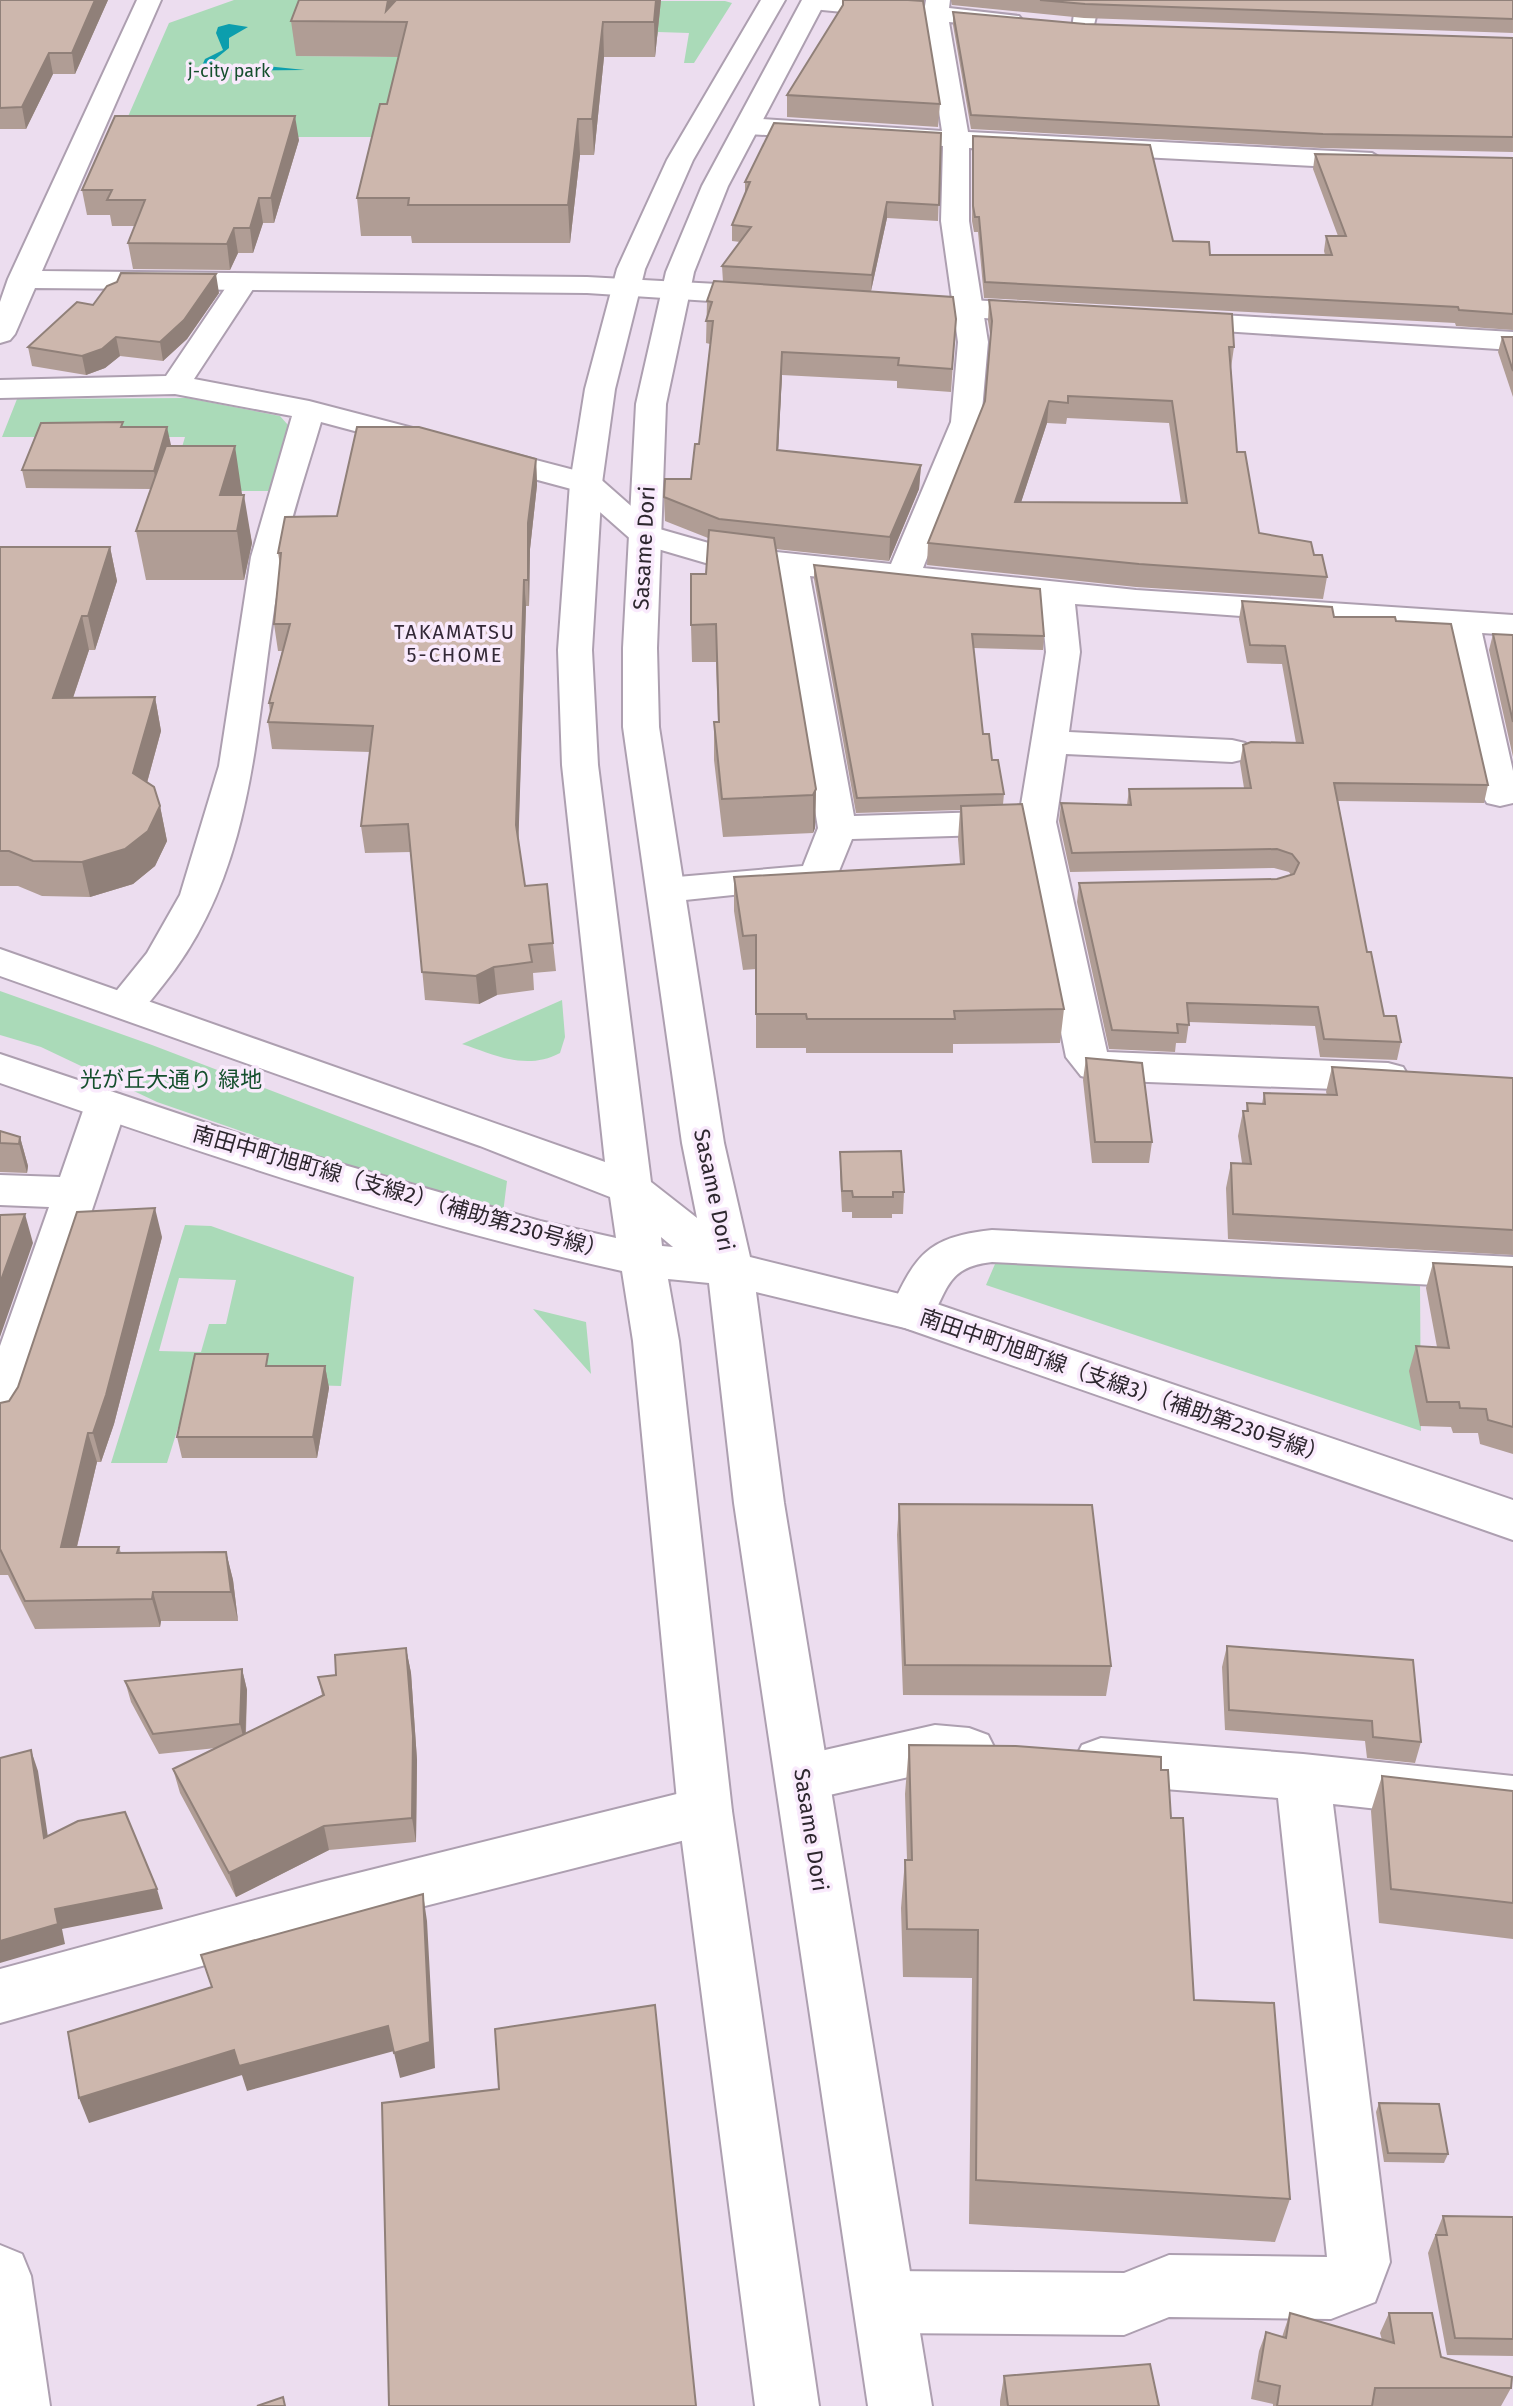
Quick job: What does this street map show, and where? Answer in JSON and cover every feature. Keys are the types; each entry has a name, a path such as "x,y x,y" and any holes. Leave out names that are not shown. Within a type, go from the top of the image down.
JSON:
{"street":[{"path":"0,334 149,0"},
{"path":"1084,28 1088,0"},
{"path":"787,2406 705,1811 656,1341 630,1188 580,765 575,650 586,483 602,379 626,287 647,228 680,160 800,1 937,7 1047,25 1113,29"},
{"name":"Sasame Dori","path":"800,1 748,126 715,186 680,272 651,404 641,727 703,1143 730,1269 759,1503 900,2406"},
{"path":"904,574 966,422 973,342 955,221 956,139 937,7"},
{"path":"748,126 1398,162"},
{"path":"22,279 626,287 802,298"},
{"path":"175,385 245,280"},
{"path":"862,302 1081,316"},
{"path":"1144,320 1513,341"},
{"path":"0,389 175,385 309,410 586,483 645,535 716,556 1057,591 1513,625"},
{"path":"125,1005 163,959 199,895 237,766 267,557 309,410"},
{"path":"666,890 814,877 820,871 837,828 791,563"},
{"path":"1057,591 1063,652 1037,822 1087,1057 1096,1066 1431,1079"},
{"path":"1463,623 1500,795"},
{"path":"1047,742 1232,751"},
{"path":"837,828 1037,822"},
{"path":"1051,887 1092,888"},
{"path":"0,962 495,1136 630,1188 730,1269"},
{"name":"南田中町旭町線（支線2）（補助第230号線）","path":"0,1068 242,1151 540,1237 643,1260 730,1269"},
{"path":"0,1414 106,1105"},
{"path":"0,1190 76,1193"},
{"path":"912,1313 934,1265 950,1254 992,1246 1513,1273"},
{"name":"南田中町旭町線（支線3）（補助第230号線）","path":"730,1269 912,1313 1513,1520"},
{"path":"803,1778 935,1748 1303,1777 1513,1800"},
{"path":"884,2302 1124,2304 1169,2286 1331,2288 1353,2280 1359,2262 1303,1777"},
{"path":"0,1996 322,1907 705,1811"},
{"path":"0,2276 18,2406"}],"green space":[{"name":"j-city park","path":"234,0 315,0 296,56 406,57 383,137 119,137 169,23"},
{"path":"640,1 732,3 694,63 684,63 689,33 658,32 655,47"},
{"path":"187,398 280,416 288,425 269,491 169,491 185,437 2,437 17,399"},
{"name":"光が丘大通り 緑地","path":"0,991 152,1045 507,1181 503,1213 402,1187 157,1102 41,1047 0,1035"},
{"path":"562,1000 565,1037 560,1053 535,1061 523,1061 462,1044"},
{"path":"185,1225 211,1226 354,1277 341,1386 276,1384 196,1370 167,1463 111,1463","holes":["179,1278 236,1280 226,1324 209,1324 201,1352 159,1351"]},
{"path":"1008,1259 1420,1282 1421,1431 986,1285 995,1264"},
{"path":"533,1309 586,1322 591,1374"}],"water":[{"path":"229,24 248,27 229,38 229,48 208,65 220,69 256,65 305,70 223,71 201,68 205,59 223,50 216,33 218,27"}],"building":[{"path":"0,0 95,0 72,53 49,53 22,107 0,108"},
{"path":"299,0 388,0 386,11 396,0 656,0 654,22 603,22 592,119 578,119 568,205 408,205 409,198 357,198 380,104 387,104 407,22 291,21"},
{"path":"843,0 923,1 940,104 787,95 843,5"},
{"path":"1040,0 1513,0 1513,19 1085,4"},
{"path":"953,12 1085,24 1513,38 1513,137 1323,134 971,115"},
{"path":"115,116 295,116 271,198 259,198 250,228 234,228 227,244 128,243 145,200 107,200 112,190 82,190"},
{"path":"774,123 941,133 939,205 887,202 872,275 722,266 751,227 732,225 750,182 745,182"},
{"path":"973,136 1150,145 1173,241 1209,242 1210,255 1332,255 1326,236 1346,236 1315,154 1513,158 1513,314 1459,310 1458,307 985,282 979,217 975,217 973,206"},
{"path":"121,273 216,274 184,320 160,342 116,337 102,349 82,356 28,347 77,302 93,305 107,286 117,282"},
{"path":"714,281 953,297 956,319 952,369 898,365 899,358 782,352 777,450 921,465 890,537 719,519 664,497 665,479 691,479 695,444 699,444 713,321 706,321 712,302 707,301"},
{"path":"989,300 1232,314 1234,347 1229,347 1237,452 1245,452 1259,533 1311,542 1314,555 1322,555 1327,577 1139,564 928,543 985,401 992,321","holes":["1068,396 1172,401 1187,503 1015,502 1049,401 1068,403"]},
{"path":"1502,337 1513,337 1513,371"},
{"path":"123,422 121,427 167,427 154,471 22,470 41,423"},
{"path":"357,427 419,427 536,459 528,523 528,580 524,580 516,825 525,886 547,884 553,943 529,945 532,962 494,967 476,976 422,972 408,824 361,826 373,726 268,722 273,703 269,703 290,624 274,624 281,553 278,553 285,517 337,516"},
{"path":"166,446 235,446 220,495 244,495 237,531 136,531"},
{"path":"709,530 774,538 816,789 813,795 722,799 714,722 719,722 716,624 691,625 691,574 706,574"},
{"path":"0,547 110,547 88,616 82,616 53,698 155,697 133,773 154,787 160,806 148,831 125,849 82,862 33,861 9,851 0,851"},
{"path":"814,565 1040,589 1044,636 972,634 983,734 989,734 992,760 998,760 1004,794 857,798"},
{"path":"1242,601 1332,607 1334,617 1395,617 1396,621 1451,624 1488,785 1334,783 1367,952 1371,952 1384,1016 1396,1016 1401,1042 1324,1039 1318,1007 1187,1003 1189,1025 1177,1024 1178,1033 1112,1030 1079,883 1277,879 1294,874 1299,863 1292,854 1277,849 1072,853 1061,803 1131,805 1129,789 1251,788 1243,745 1251,742 1303,743 1285,646 1250,645"},
{"path":"1493,634 1513,635 1513,722"},
{"path":"1022,804 1064,1009 954,1011 955,1019 807,1019 806,1014 756,1014 756,935 743,936 734,877 964,864 961,806"},
{"path":"1086,1058 1142,1063 1152,1142 1095,1142"},
{"path":"1332,1067 1513,1078 1513,1230 1233,1214 1231,1163 1251,1164 1243,1111 1248,1111 1247,1103 1265,1104 1264,1093 1337,1095"},
{"path":"0,1131 20,1137 19,1144 0,1143"},
{"path":"901,1151 904,1192 893,1192 893,1197 853,1197 852,1191 842,1191 840,1152"},
{"path":"155,1208 106,1395 93,1433 88,1433 61,1547 119,1547 117,1553 226,1552 231,1592 153,1592 152,1599 25,1601 0,1549 0,1403 9,1401 18,1387 77,1212"},
{"path":"25,1214 0,1283 0,1215"},
{"path":"1433,1263 1513,1267 1513,1427 1488,1420 1486,1409 1460,1408 1459,1402 1427,1402 1416,1346 1449,1348"},
{"path":"195,1354 268,1354 266,1366 325,1366 313,1437 177,1437"},
{"path":"899,1504 1092,1505 1111,1666 905,1665"},
{"path":"1227,1646 1413,1660 1421,1742 1373,1737 1372,1721 1229,1710"},
{"path":"406,1648 413,1736 412,1818 324,1826 229,1873 173,1769 324,1695 318,1677 336,1675 335,1655"},
{"path":"242,1669 240,1724 153,1734 125,1681"},
{"path":"909,1745 1016,1746 1161,1757 1161,1770 1168,1770 1171,1818 1183,1818 1194,2000 1274,2003 1290,2199 976,2180 978,1930 907,1929 905,1860 912,1860"},
{"path":"31,1750 44,1838 78,1821 125,1812 157,1889 55,1909 58,1924 0,1941 0,1758"},
{"path":"1382,1776 1513,1791 1513,1903 1391,1889"},
{"path":"423,1894 430,2042 394,2053 388,2026 239,2066 234,2050 79,2098 68,2032 212,1987 201,1955"},
{"path":"655,2005 696,2406 389,2406 382,2103 499,2089 495,2029"},
{"path":"1379,2103 1439,2104 1448,2154 1388,2153"},
{"path":"1443,2216 1513,2217 1513,2339 1455,2338 1436,2235 1447,2235"},
{"path":"1290,2313 1394,2343 1389,2313 1432,2313 1441,2357 1512,2377 1511,2388 1375,2388 1372,2406 1277,2406 1280,2386 1258,2381 1266,2332 1286,2338"},
{"path":"1150,2364 1159,2406 1008,2406 1004,2376"},
{"path":"283,2397 285,2406 257,2406"}],"district":[{"name":"TAKAMATSU 5-CHOME","path":"455,644"}]}
